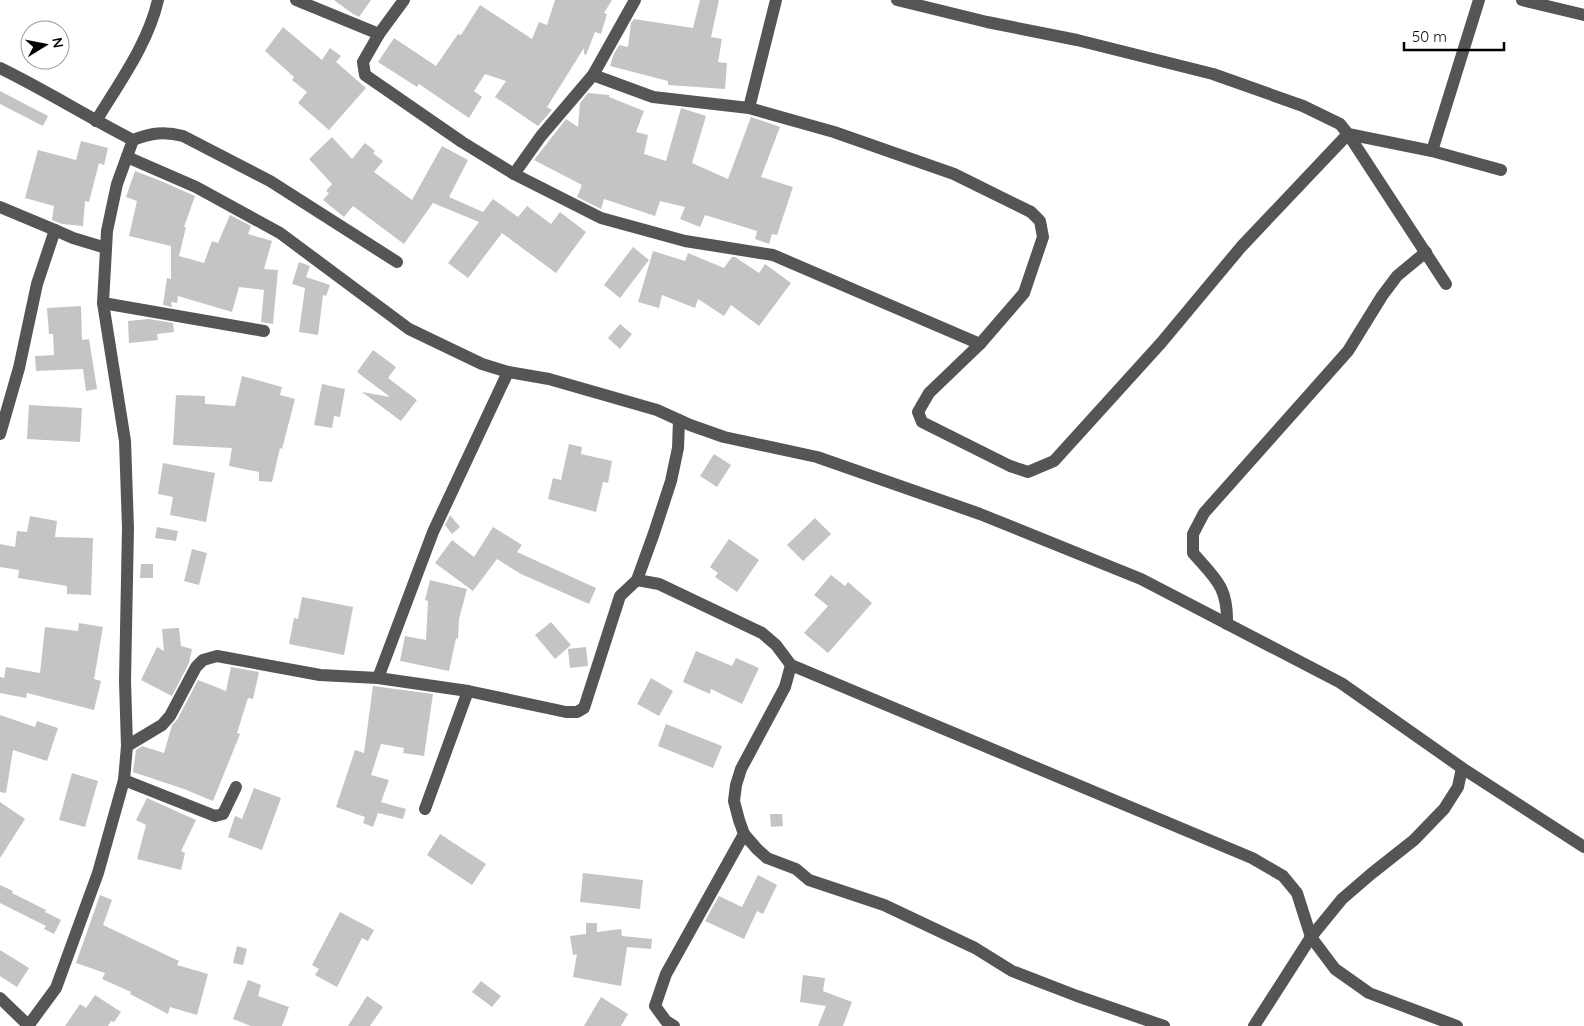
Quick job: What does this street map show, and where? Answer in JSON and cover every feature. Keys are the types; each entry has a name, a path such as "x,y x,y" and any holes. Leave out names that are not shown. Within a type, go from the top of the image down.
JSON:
{"street":[{"path":"96,121 145,37 158,0"},
{"path":"296,0 379,34"},
{"path":"404,0 379,34 363,62 365,75 462,142 514,174 601,218 685,241 773,255 980,344"},
{"path":"514,174 540,136 594,75 635,0"},
{"path":"749,108 776,0"},
{"path":"897,0 944,6 1213,74 1303,106 1340,124 1446,284"},
{"path":"1432,151 1478,0"},
{"path":"1522,0 1584,16"},
{"path":"0,68 133,140 156,133 169,132 183,136 270,182 398,262"},
{"path":"594,75 653,97 749,108 834,132 954,174 1031,212 1040,221 1042,237 1024,293 980,344 928,393 918,412 922,422 1010,466 1028,472 1054,462 1161,343 1241,247 1348,134"},
{"path":"1348,134 1432,151 1501,170"},
{"path":"0,998 28,1026 56,988 98,873 124,780 127,746 125,681 128,528 124,441 103,303 106,248 117,184 133,140"},
{"path":"127,157 196,187 280,233 409,329 455,353 508,372 549,379 657,410 724,437 817,457 980,514 1142,579 1341,683 1462,768 1584,847"},
{"path":"0,207 73,238 106,248"},
{"path":"0,434 19,368 37,284 55,230"},
{"path":"1227,624 1228,608 1222,587 1193,554 1193,534 1204,513 1348,351 1382,296 1397,276 1426,252"},
{"path":"103,303 264,331"},
{"path":"378,678 433,532 508,372"},
{"path":"127,746 162,725 170,716 196,667 203,660 217,656 320,675 378,678 468,691 566,712 577,712 584,708 620,596 637,580 652,541 671,481 678,448 679,420"},
{"path":"637,580 659,584 762,634 776,644 791,666 1252,858 1283,876 1297,893 1311,937 1335,968 1369,993 1457,1026"},
{"path":"791,666 785,687 745,761 736,785 734,801 744,834 757,849 767,858 796,869 810,880 884,905 975,948 1012,971 1164,1026"},
{"path":"425,809 468,691"},
{"path":"1254,1026 1311,937 1342,899 1370,874 1414,840 1444,809 1458,786 1462,768"},
{"path":"124,780 215,816 223,814 236,787"},
{"path":"674,1026 666,1021 655,1006 666,974 744,834"}],"building":[{"path":"334,0 371,0 359,17"},
{"path":"555,0 612,0 604,13 607,14 601,34 595,32 586,55 584,54 584,48 547,107 552,110 538,126 495,97 506,81 485,74 474,91 482,97 469,118 419,84 417,87 378,62 394,38 436,66 458,34 461,35 480,5 532,39 539,22 547,25"},
{"path":"700,0 719,0 711,37 722,39 718,62 727,63 725,89 668,85 668,81 610,66 619,45 628,47 631,23 634,19 693,28"},
{"path":"283,27 322,60 330,48 341,56 336,62 366,88 329,130 298,103 307,92 292,80 294,77 265,51"},
{"path":"0,91 48,116 43,126 0,104"},
{"path":"588,93 609,95 609,97 644,111 636,132 648,135 644,154 666,161 681,108 706,116 692,163 728,179 751,117 780,127 761,177 793,187 777,235 772,234 769,244 755,239 757,231 705,215 700,227 680,219 685,207 660,201 655,216 604,199 601,209 577,197 582,185 534,160 566,119 578,127 580,103"},
{"path":"332,137 352,159 365,143 383,161 374,172 412,200 442,146 468,160 449,197 483,212 493,199 518,217 527,206 551,224 560,212 586,232 556,273 502,233 468,278 448,263 479,222 433,203 404,244 353,206 344,217 323,200 329,193 326,191 332,184 309,159"},
{"path":"81,141 108,148 104,165 99,163 89,202 85,201 83,226 62,224 52,220 54,206 25,198 38,150 76,160"},
{"path":"135,171 195,196 184,227 186,227 179,256 204,263 212,241 218,243 230,215 251,226 248,234 272,241 264,269 278,270 273,324 261,322 264,290 239,287 232,312 178,296 177,303 171,302 172,307 163,305 167,278 171,279 171,246 129,236 137,201 126,197"},
{"path":"633,247 649,260 620,298 604,285"},
{"path":"653,251 685,261 688,253 724,268 732,257 735,257 759,273 765,264 791,283 759,326 731,305 724,316 698,299 695,308 662,295 659,308 638,302"},
{"path":"299,262 310,266 306,277 330,285 326,296 323,295 318,335 299,332 305,288 292,284"},
{"path":"81,306 82,340 89,339 97,389 86,391 83,369 36,371 35,356 54,355 53,334 49,334 47,308"},
{"path":"149,319 173,323 174,332 157,334 158,340 129,343 128,321"},
{"path":"620,324 632,334 620,349 608,338"},
{"path":"373,350 396,367 388,378 417,400 401,421 362,392 390,397 357,372"},
{"path":"242,376 282,387 280,395 295,399 272,482 259,481 259,472 229,466 232,448 173,445 176,395 205,396 205,404 235,406"},
{"path":"322,384 345,389 340,417 334,416 332,428 314,425"},
{"path":"29,405 82,408 80,442 27,439"},
{"path":"569,444 582,447 581,454 612,461 608,483 603,482 596,512 548,499 553,478 561,480"},
{"path":"714,454 731,465 717,487 700,476"},
{"path":"163,463 215,473 206,522 170,515 173,497 158,494"},
{"path":"450,515 460,527 452,534 445,525"},
{"path":"30,516 57,521 55,537 93,538 91,595 67,594 67,586 18,578 19,570 0,567 0,544 15,547 17,531 27,532"},
{"path":"815,518 831,534 803,561 787,545"},
{"path":"157,527 178,531 176,541 155,538"},
{"path":"493,527 522,545 517,552 596,588 589,604 521,574 497,559 473,591 435,563 452,540 474,557"},
{"path":"729,539 759,560 737,592 715,577 718,573 710,567"},
{"path":"192,549 207,553 199,585 184,581"},
{"path":"141,564 153,564 153,578 140,578"},
{"path":"831,575 845,586 848,582 872,603 828,653 804,633 828,606 814,595"},
{"path":"430,580 467,589 459,619 458,639 456,638 449,671 400,661 405,636 426,640 428,601 425,600"},
{"path":"302,597 353,607 344,655 289,644 294,618 298,619"},
{"path":"551,622 571,645 555,659 535,635"},
{"path":"79,623 103,627 94,679 101,681 94,710 27,693 26,698 0,693 0,677 4,678 6,667 40,673 45,627 78,631"},
{"path":"179,628 181,646 192,649 189,663 172,696 141,680 157,647 164,651 162,629"},
{"path":"586,647 588,666 570,668 568,649"},
{"path":"696,651 732,666 736,658 759,668 742,704 711,689 710,694 683,682"},
{"path":"231,667 259,672 253,699 248,698 237,733 240,734 213,801 133,772 136,750 142,746 164,753 172,725 177,720 198,680 226,691"},
{"path":"651,678 673,691 659,716 637,704"},
{"path":"373,686 433,694 424,756 403,753 404,748 381,744 371,775 389,780 381,802 406,809 403,819 378,813 373,827 363,823 365,817 336,807 355,750 364,753"},
{"path":"0,715 35,727 37,721 58,728 47,761 13,750 6,793 0,792"},
{"path":"666,724 722,746 713,768 658,746"},
{"path":"72,773 98,781 85,827 59,820"},
{"path":"254,788 281,798 262,850 228,837 235,816 242,819"},
{"path":"147,798 196,820 181,851 185,853 181,870 137,859 146,825 136,820"},
{"path":"0,802 25,819 0,858"},
{"path":"770,814 782,814 783,826 771,827"},
{"path":"440,834 486,864 472,885 427,855"},
{"path":"583,873 643,880 640,909 580,902"},
{"path":"758,875 777,885 763,914 757,911 744,939 705,921 719,896 742,907"},
{"path":"0,885 61,920 54,934 44,929 46,926 0,903"},
{"path":"100,895 112,900 103,925 179,961 177,965 208,974 197,1015 170,1007 168,1014 130,994 131,992 102,979 105,973 76,963"},
{"path":"340,912 374,930 368,941 362,938 337,987 315,975 319,969 312,965"},
{"path":"586,923 597,923 597,932 621,929 622,936 652,939 651,949 627,947 621,986 573,977 577,954 573,955 570,936 586,934"},
{"path":"237,946 247,949 243,965 233,963"},
{"path":"0,950 29,968 17,987 0,976"},
{"path":"803,975 825,978 823,991 852,1002 843,1026 818,1026 826,1006 800,1002"},
{"path":"248,980 261,985 258,996 289,1007 282,1026 251,1026 233,1019"},
{"path":"481,981 501,996 492,1007 472,992"},
{"path":"95,995 121,1012 114,1022 111,1021 108,1026 65,1026 80,1004 86,1008"},
{"path":"367,996 383,1007 370,1026 348,1026"},
{"path":"601,997 628,1014 621,1026 584,1026"}]}
